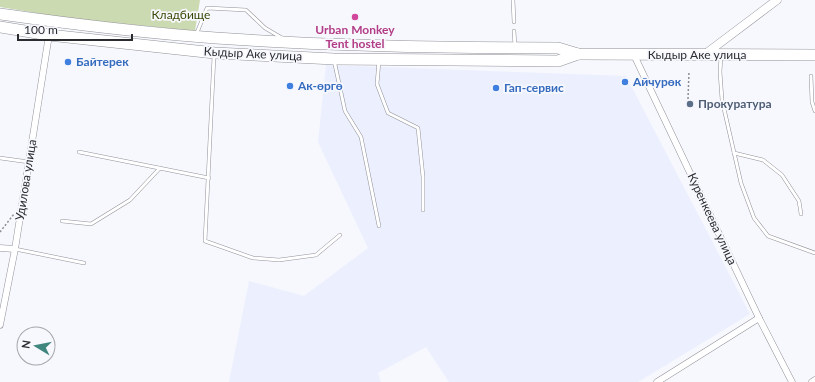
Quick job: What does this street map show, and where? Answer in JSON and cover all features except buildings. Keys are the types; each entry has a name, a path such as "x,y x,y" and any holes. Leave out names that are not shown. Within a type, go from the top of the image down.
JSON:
{"highway":[{"name":"Кыдыр Аке улица","path":"0,14 51,21 195,36 289,42 558,48 578,54 815,55"},
{"path":"49,35 51,21"},
{"name":"Кыдыр Аке улица","path":"0,27 49,35 193,51 334,59 558,61 578,54"},
{"path":"193,51 195,36"},
{"path":"215,53 216,38"},
{"path":"334,59 335,44"}],"main road":[{"path":"704,55 777,0"}],"street":[{"name":"Удилова улица","path":"0,325 23,204 49,35"},
{"name":"Куренкеева улица","path":"634,54 759,318 792,382"},
{"path":"0,248 15,249"},
{"path":"658,382 759,318"}],"lane":[{"path":"513,0 514,22"},
{"path":"195,36 207,8 246,10 264,28 289,42"},
{"path":"514,31 515,48"},
{"path":"215,53 205,241 253,258 279,260 316,255 340,235"},
{"path":"722,55 720,72 722,100 741,182 754,218 768,236 815,253"},
{"path":"334,59 345,111 361,137 379,226"},
{"path":"379,59 377,84 388,113 418,128 423,177 423,210"},
{"path":"811,76 812,102 815,111"},
{"path":"79,152 209,178"},
{"path":"734,153 763,160 782,175 799,201 801,214"},
{"path":"0,158 29,162"},
{"path":"62,221 90,224 130,200 160,168"},
{"path":"15,249 84,263"}],"path":[{"path":"688,99 690,71"},
{"path":"0,232 23,204"}],"shaded area":[{"path":"326,65 626,76 750,314 638,382 449,382 426,347 378,373 381,382 229,382 249,281 304,296 368,248 318,142"}],"green space":[{"name":"Кладбище","path":"0,0 200,0 195,31 67,18 0,7"}],"place":[{"name":"Urban Monkey Tent hostel","path":"355,17"},
{"name":"Байтерек","path":"68,62"},
{"name":"Айчурөк","path":"625,82"},
{"name":"Ак-өргө","path":"290,86"},
{"name":"Гап-сервис","path":"496,88"},
{"name":"Прокуратура","path":"690,104"}]}
